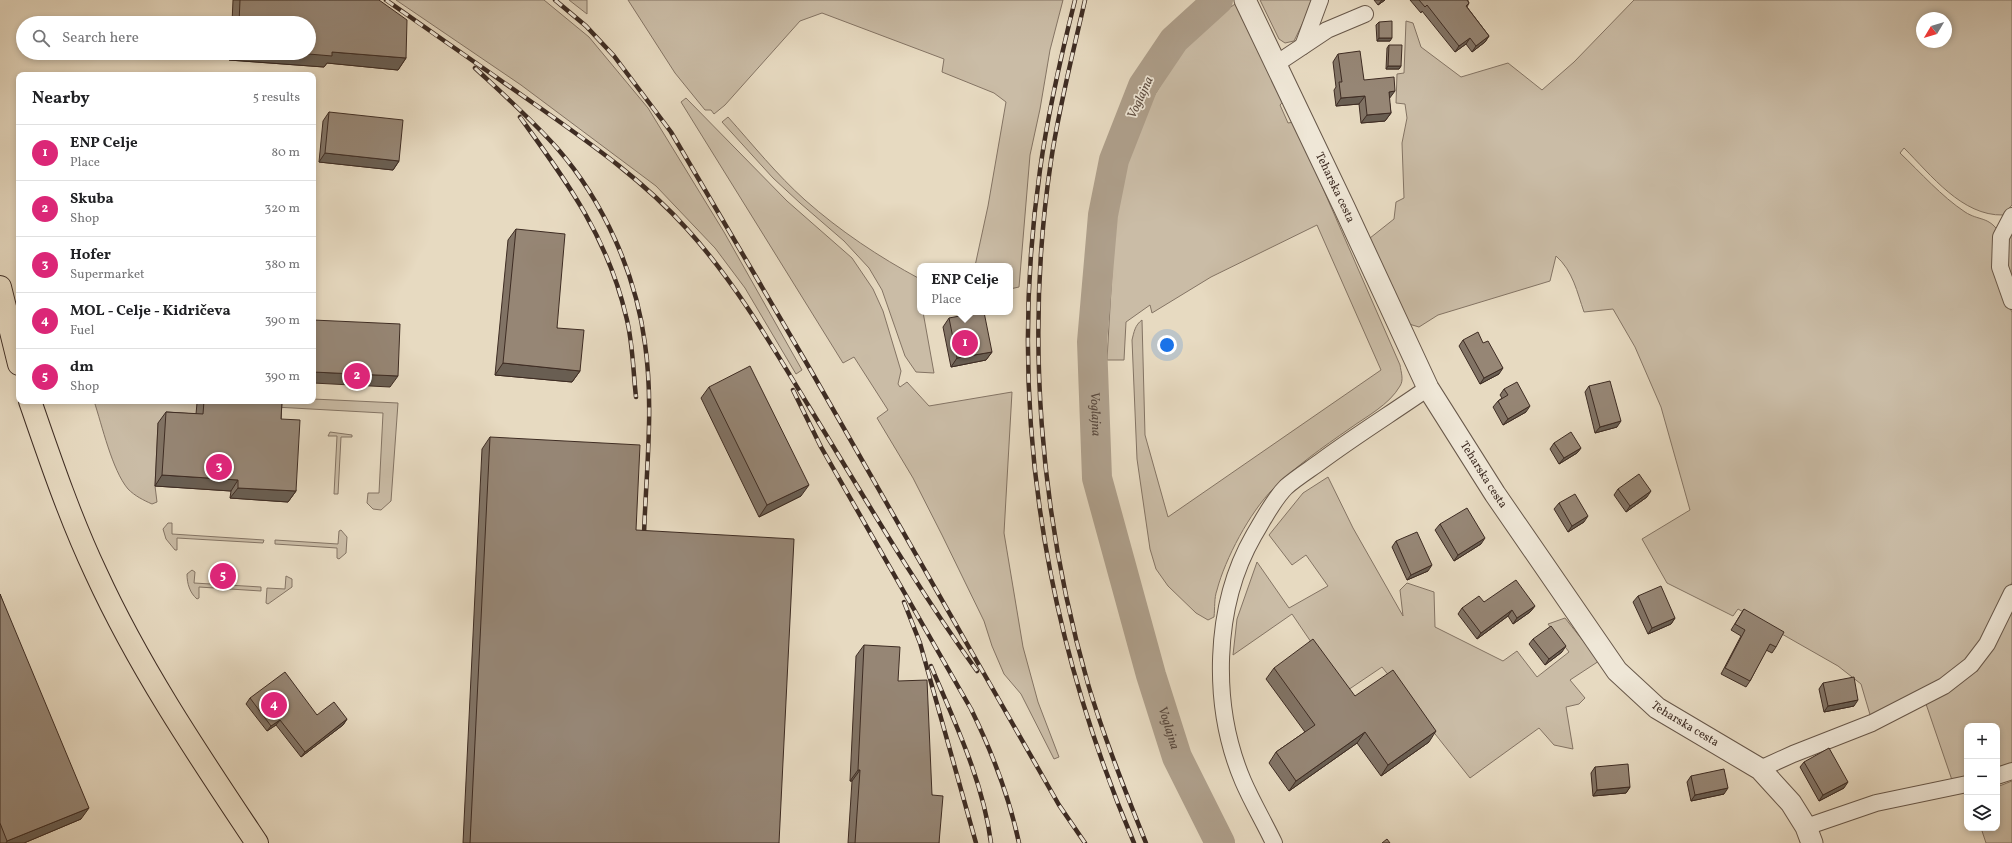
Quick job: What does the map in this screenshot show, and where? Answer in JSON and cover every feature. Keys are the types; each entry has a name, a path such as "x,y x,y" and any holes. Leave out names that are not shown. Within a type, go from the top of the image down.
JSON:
{"main road":[{"path":"0,287 16,352"},
{"path":"31,404 51,462 96,573 152,679 190,742 257,843"}],"street":[{"name":"Teharska cesta","path":"1245,0 1428,388 1495,494 1617,671 1657,708 1760,769 1791,803 1809,835"},
{"path":"1303,46 1320,0"},
{"path":"1276,64 1327,30 1365,14"},
{"path":"2012,216 2001,237 2000,267 2012,301"},
{"path":"1274,843 1243,780 1227,730 1220,681 1222,638 1229,597 1242,556 1263,520 1286,488 1353,438 1428,388"},
{"path":"1760,769 1793,754 1872,723 1944,686 1971,665 1987,644 2012,593"},
{"path":"2000,775 2012,772"},
{"path":"1809,835 1876,803 1964,785"}],"shaded area":[{"path":"396,0 544,0 589,37 648,108 724,232 802,370 796,374 745,288 715,248 656,186 521,85"},
{"path":"569,0 587,0 587,14"},
{"path":"628,0 1063,0 1050,50 1040,109 1030,155 1019,287 1013,288 1013,263 976,263 988,206 1006,102 994,93 942,72 944,59 822,13 800,21 725,105 714,114 711,110 705,110 675,73"},
{"path":"1260,0 1314,0 1294,41 1285,43 1279,39"},
{"path":"1634,0 2012,0 2012,205 2003,215 1988,214 1974,209 1948,192 1904,148 1900,153 1939,192 1956,206 1970,215 1991,223 1999,232 2005,299 2012,312 2012,582 1998,616 1968,664 1871,718 1861,684 1838,666 1738,609 1733,616 1667,583 1642,539 1690,510 1661,407 1635,347 1613,309 1584,312 1577,289 1567,268 1556,256 1550,281 1438,315 1419,327 1409,324 1370,238 1394,219 1396,202 1404,198 1402,143 1407,118 1405,104 1396,103 1397,74 1404,73 1406,21 1413,23 1421,47 1461,77 1508,63 1542,90 1574,62"},
{"path":"1235,4 1261,51 1283,102 1280,105 1288,123 1294,122 1400,365 1402,379 1401,384 1395,393 1384,405 1300,465 1264,499 1247,523 1232,550 1216,593 1214,617 1208,620 1196,613 1168,586 1156,569 1150,549 1137,459 1132,340 1138,324 1142,320 1145,435 1168,517 1381,370 1317,225 1211,277 1152,313 1150,305 1126,322 1124,360 1107,360 1116,201 1120,178 1154,96 1181,51 1206,25"},
{"path":"686,98 787,201 852,258 873,289 883,311 901,371 898,384 900,387 907,382 929,406 1012,392 1004,533 1023,647 1038,702 1059,757 1054,759 1021,694 1004,674 992,646 984,621 942,535 913,478 877,418 888,410 854,357 843,363 681,102"},
{"path":"728,117 765,160 818,211 860,243 917,277 917,315 924,315 934,373 916,372 905,356 882,290 869,268 844,241 773,178 722,122"},
{"path":"2012,225 2012,285 2005,251"},
{"path":"316,399 398,403 391,501 381,510 373,509 367,503 368,493 379,493 383,413 275,407 196,425 158,423 155,486 157,502 152,504 133,494 122,481 112,459 95,404 316,404"},
{"path":"330,432 352,435 352,437 341,437 338,494 334,494 337,436 328,436"},
{"path":"1328,477 1353,528 1403,616 1400,590 1407,583 1434,592 1435,627 1503,661 1517,651 1537,677 1569,652 1548,624 1565,618 1599,661 1570,680 1585,698 1579,704 1566,707 1573,749 1554,745 1539,728 1470,778 1382,667 1345,692 1292,614 1233,655 1237,619 1257,562 1289,608 1328,586 1306,555 1292,565 1269,535 1303,493"},
{"path":"168,523 172,523 172,534 264,540 263,543 177,538 177,550 175,550 166,539 163,529"},
{"path":"341,530 347,537 346,553 339,559 337,558 337,548 275,544 275,540 338,544 339,531"},
{"path":"192,570 195,572 194,583 261,587 261,591 199,587 199,598 197,599 189,588 187,574"},
{"path":"286,576 292,579 292,587 268,604 266,603 267,588 285,589"},
{"path":"2012,605 2012,765 2000,769 2000,723 1964,723 1964,780 1953,783 1925,701 1941,692"},
{"path":"2012,781 2012,843 1986,843 1982,831 2000,831 2000,786"}],"building":[{"path":"240,0 379,0 407,20 406,58 332,52 332,56 316,55 316,16 239,16"},
{"path":"1419,0 1467,0 1469,3 1466,6 1489,36 1476,46 1470,38 1459,46 1427,5 1425,7"},
{"path":"1392,21 1392,38 1379,38 1379,22"},
{"path":"1389,45 1402,45 1401,66 1388,66"},
{"path":"1360,51 1364,80 1394,77 1395,91 1389,92 1391,113 1367,115 1365,96 1341,98 1339,82 1342,82 1338,54"},
{"path":"329,112 403,120 399,161 325,153"},
{"path":"516,229 565,234 557,328 584,330 580,371 503,363"},
{"path":"965,315 985,315 992,352 957,358 949,318"},
{"path":"316,320 400,324 398,376 316,372"},
{"path":"1478,332 1483,343 1488,341 1503,368 1484,378 1463,340"},
{"path":"750,366 809,485 767,505 709,387"},
{"path":"1610,381 1621,421 1600,427 1589,386"},
{"path":"1517,382 1530,406 1508,419 1498,401 1508,395 1504,389"},
{"path":"204,404 282,404 281,419 300,420 296,491 238,488 238,480 162,475 166,412 203,414"},
{"path":"1571,432 1581,448 1564,458 1554,443"},
{"path":"490,437 640,445 636,530 794,539 779,843 470,843"},
{"path":"1639,474 1651,491 1630,506 1618,489"},
{"path":"1575,494 1588,516 1572,526 1559,503"},
{"path":"1467,508 1485,538 1458,555 1440,524"},
{"path":"1417,532 1432,565 1411,575 1396,541"},
{"path":"1516,580 1535,606 1517,618 1512,610 1481,633 1462,608 1479,596 1484,602"},
{"path":"1661,586 1675,618 1652,628 1638,596"},
{"path":"0,594 89,808 7,841 0,823"},
{"path":"1744,609 1784,632 1776,647 1770,644 1750,681 1725,668 1745,630 1735,624"},
{"path":"1551,626 1566,646 1549,659 1533,639"},
{"path":"1313,639 1355,696 1393,670 1436,731 1388,765 1365,732 1296,781 1276,752 1315,725 1274,668"},
{"path":"864,645 900,647 898,681 927,680 932,795 943,796 939,843 855,843 860,770 858,770"},
{"path":"285,672 317,715 334,702 347,719 305,752 280,720 271,726 250,698"},
{"path":"1854,677 1858,700 1828,706 1823,683"},
{"path":"1829,748 1848,782 1823,795 1804,762"},
{"path":"1628,764 1630,787 1597,790 1595,767"},
{"path":"1724,769 1728,788 1695,795 1691,776"},
{"path":"1387,839 1390,843 1382,843"}],"waterway":[{"name":"Voglajna","path":"1218,0 1174,40 1143,86 1114,160 1103,215 1092,342 1097,478 1151,675 1177,757 1220,843"}],"railway":[{"path":"386,0 600,151 654,196 687,229 721,270 752,314 911,573 954,639 977,671"},
{"path":"555,0 586,26 614,56 671,132 810,369 1059,805 1085,843"},
{"path":"1075,0 1047,127 1040,170 1031,257 1028,343 1031,428 1040,513 1056,597 1076,680 1102,762 1134,843"},
{"path":"1085,0 1058,121 1051,161 1043,226 1039,292 1039,358 1042,424 1048,490 1058,556 1072,620 1088,684 1101,724 1146,843"},
{"path":"475,68 538,127 574,169 603,215 626,265 641,318 648,368 649,440 644,535"},
{"path":"520,117 554,164 584,211 608,260 618,287 626,316 631,346 636,397"},
{"path":"793,390 821,447 971,709 999,774 1019,843"},
{"path":"904,602 920,643 976,843"},
{"path":"931,666 975,775 982,797 991,843"}],"place":[{"name":"ENP Celje","path":"965,343"},
{"name":"Skuba","path":"357,376"},
{"name":"Hofer","path":"219,467"},
{"name":"dm","path":"223,576"},
{"name":"MOL - Celje - Kidričeva","path":"274,705"}]}
